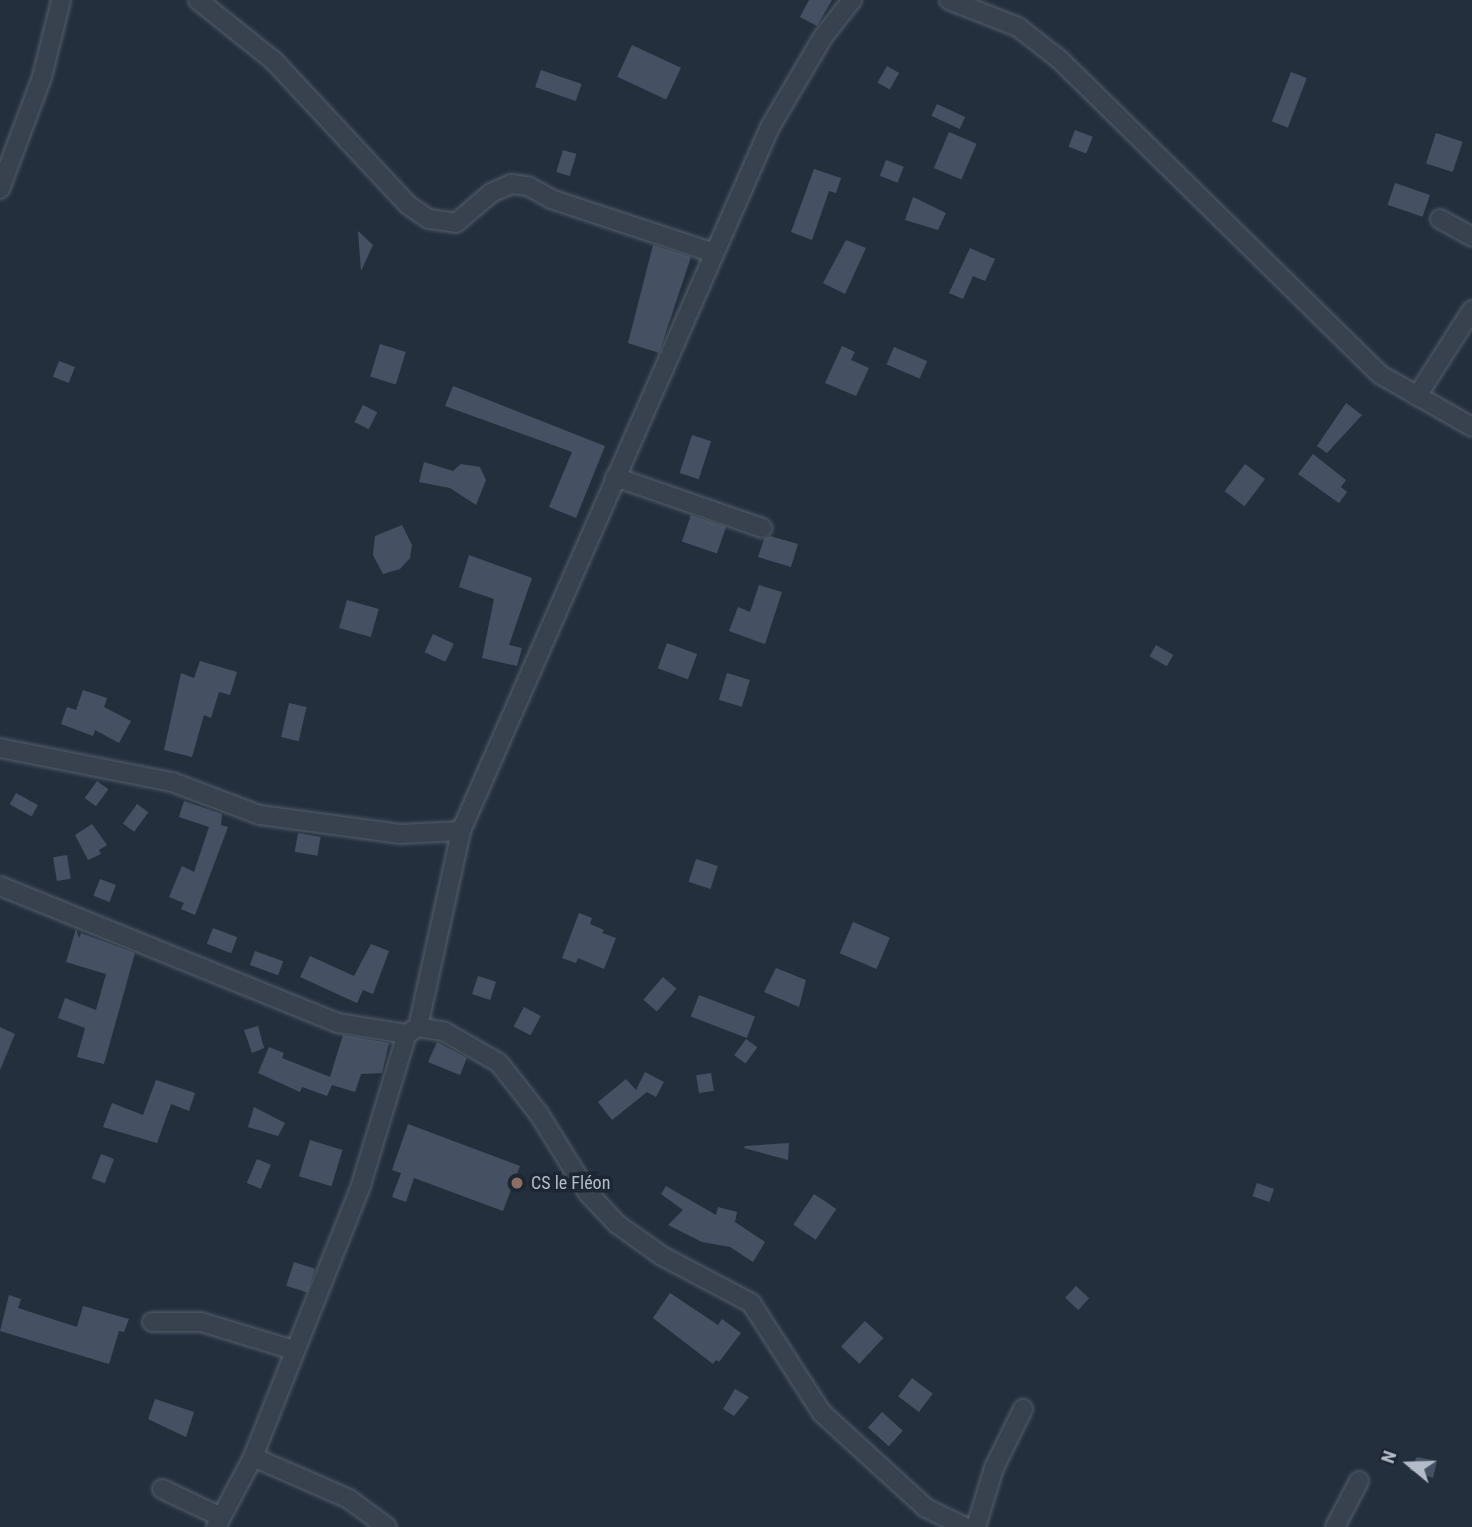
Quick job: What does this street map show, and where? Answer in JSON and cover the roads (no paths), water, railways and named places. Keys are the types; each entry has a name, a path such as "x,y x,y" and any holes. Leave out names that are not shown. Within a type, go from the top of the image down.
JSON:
{"street":[{"path":"2,177 43,77 61,0"},
{"path":"198,0 273,60 408,205 429,219 456,223 491,193 511,184 528,186 551,199 714,253"},
{"path":"162,1489 218,1522 253,1457 293,1350 361,1185 413,1030 461,831 770,127 823,37 852,0"},
{"path":"949,0 1018,27 1059,59 1381,375 1472,427"},
{"path":"1440,219 1472,237"},
{"path":"1417,396 1472,310"},
{"path":"615,477 762,528"},
{"path":"0,748 172,782 260,815 401,834 461,831"},
{"path":"0,886 338,1023 445,1032 499,1063 540,1114 589,1193 617,1224 662,1256 751,1303 822,1413 926,1508 965,1527"},
{"path":"152,1322 201,1322 293,1350"},
{"path":"976,1527 994,1468 1024,1409"},
{"path":"253,1457 349,1499 387,1527"},
{"path":"1335,1527 1359,1481"}],"place":[{"name":"CS le Fléon","path":"517,1183"}]}
